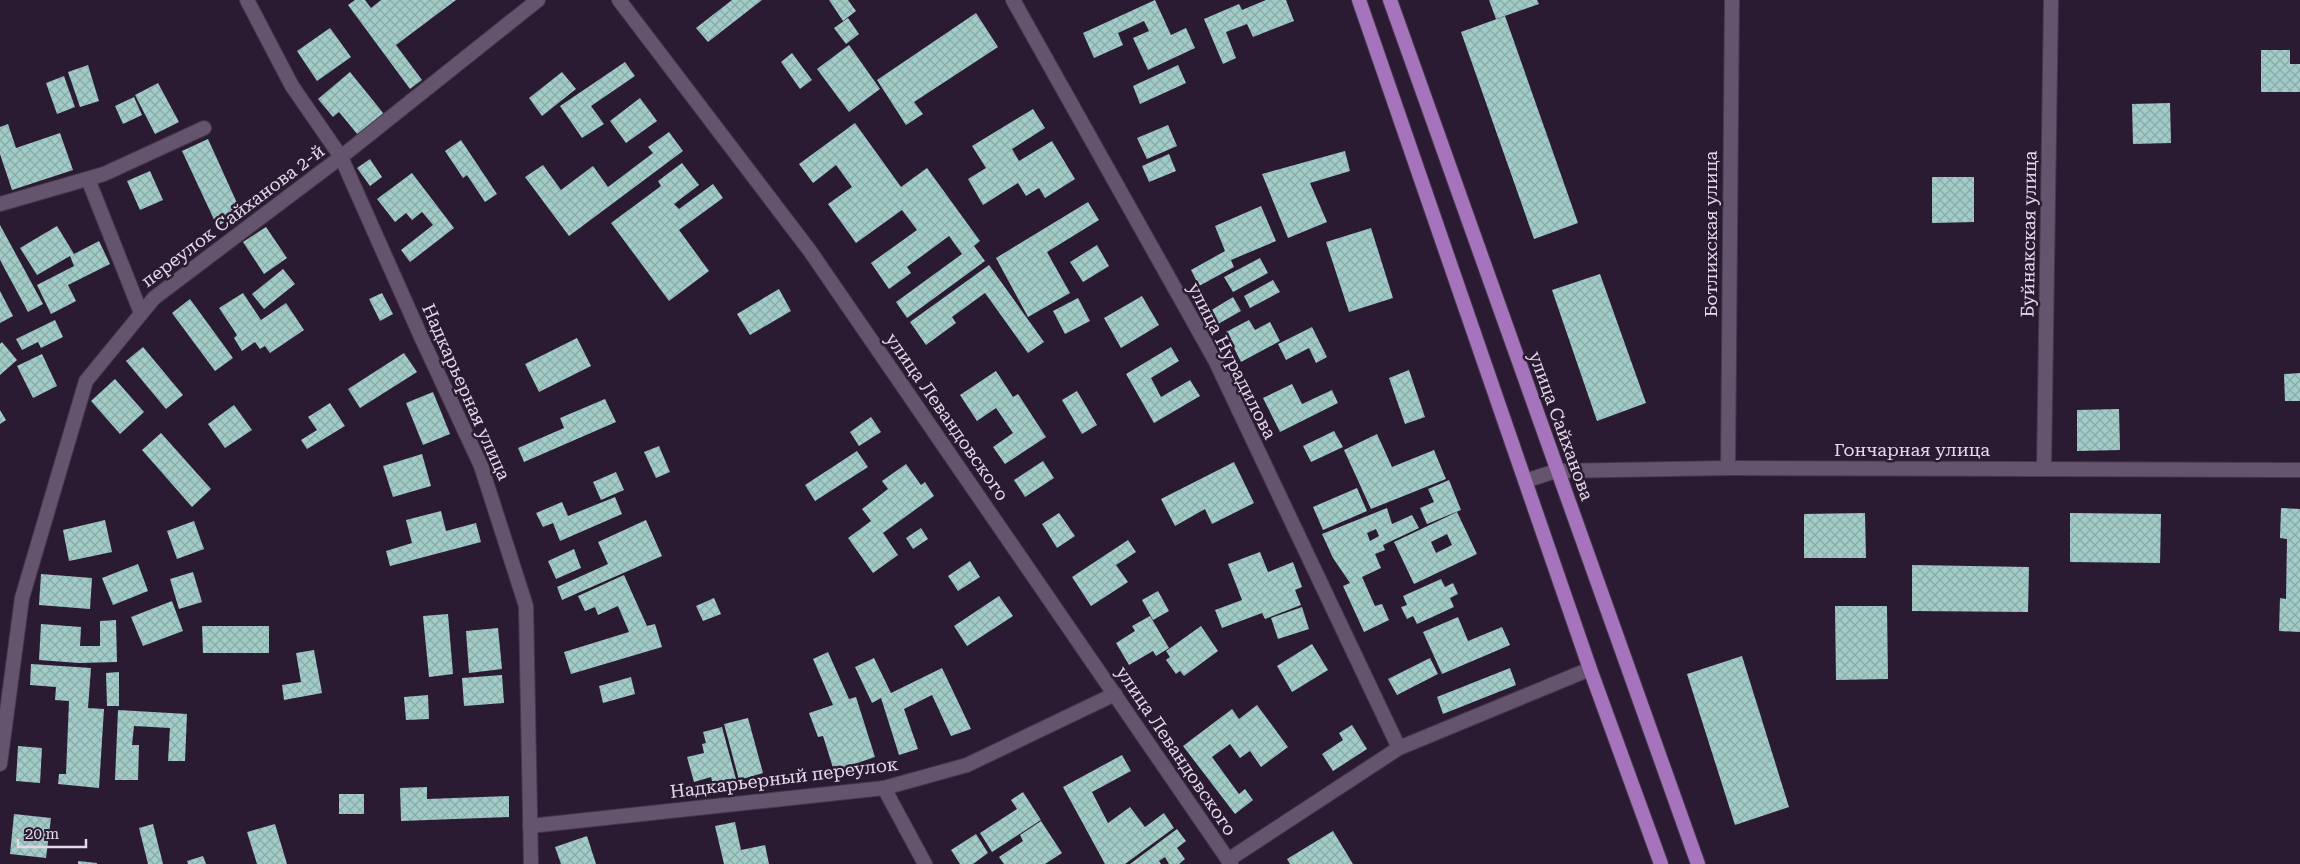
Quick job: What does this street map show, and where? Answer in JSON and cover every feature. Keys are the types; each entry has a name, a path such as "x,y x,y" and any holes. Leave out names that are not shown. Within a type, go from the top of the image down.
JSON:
{"main road":[{"path":"1359,0 1590,669 1661,864"},
{"name":"улица Сайханова","path":"1390,0 1556,471 1698,864"}],"street":[{"name":"Надкарьерная улица","path":"247,0 292,86 341,157 481,466 526,606 531,864"},
{"name":"переулок Сайханова 2-й","path":"0,764 22,598 86,381 154,298 341,157 538,0"},
{"name":"улица Левандовского","path":"619,0 810,251 1229,862"},
{"name":"улица Нурадилова","path":"1013,0 1214,360 1399,748"},
{"name":"Ботлихская улица","path":"1728,468 1732,0"},
{"name":"Буйнакская улица","path":"2044,468 2051,0"},
{"path":"0,204 104,174 204,128"},
{"path":"88,179 141,313"},
{"name":"Гончарная улица","path":"1525,481 1556,471 1728,468 2300,470"},
{"path":"1229,862 1399,748 1590,669"},
{"name":"Надкарьерный переулок","path":"530,826 884,788 967,765 1115,694"},
{"path":"884,788 925,864"}],"building":[{"path":"355,0 365,0 371,8 381,0 456,0 396,45 422,80 410,89 348,5"},
{"path":"732,0 762,0 708,42 696,28"},
{"path":"829,0 848,0 856,11 843,21"},
{"path":"1155,0 1171,35 1186,28 1195,48 1148,70 1133,38 1149,31 1144,21 1118,33 1123,45 1094,58 1083,33"},
{"path":"1266,0 1286,0 1294,21 1253,37 1247,24 1226,32 1236,58 1223,64 1204,19 1239,4 1242,10"},
{"path":"1489,0 1537,0 1539,4 1496,19"},
{"path":"976,13 998,47 914,102 923,114 906,125 877,80"},
{"path":"1505,16 1578,223 1534,239 1461,32"},
{"path":"848,18 859,34 846,44 834,28"},
{"path":"330,28 351,57 317,81 297,51"},
{"path":"849,45 880,89 849,112 817,69"},
{"path":"2261,50 2290,50 2290,64 2300,64 2300,92 2261,92"},
{"path":"792,53 812,80 800,89 781,62"},
{"path":"625,62 635,76 591,106 604,124 582,138 560,106"},
{"path":"88,65 99,101 80,107 68,72"},
{"path":"1178,65 1186,83 1140,104 1133,86"},
{"path":"350,72 384,114 358,135 339,112 333,117 318,99"},
{"path":"562,72 576,89 542,116 529,98"},
{"path":"64,76 75,107 57,114 46,83"},
{"path":"158,83 179,122 155,134 135,95"},
{"path":"134,97 142,115 123,124 115,106"},
{"path":"640,98 657,121 626,143 610,121"},
{"path":"2170,103 2171,143 2133,144 2132,104"},
{"path":"1033,109 1045,128 1012,149 1019,161 1052,141 1075,179 1045,198 1039,188 1026,196 1018,183 983,205 968,179 986,168 972,146"},
{"path":"855,123 901,187 927,168 980,241 974,246 985,261 907,318 896,302 962,254 949,236 907,267 911,273 889,289 871,263 917,230 902,210 856,243 828,204 852,187 836,165 813,183 799,164"},
{"path":"8,124 16,148 60,133 73,170 12,190 0,154 0,127"},
{"path":"1168,125 1177,146 1147,159 1137,138"},
{"path":"669,132 683,151 569,236 525,177 543,165 561,190 593,166 608,187 653,153 648,147"},
{"path":"208,139 242,214 217,226 182,151"},
{"path":"461,140 497,194 485,202 467,175 463,178 445,151"},
{"path":"1345,151 1350,171 1310,183 1327,222 1288,238 1262,174"},
{"path":"1169,154 1176,171 1149,182 1142,166"},
{"path":"370,159 382,177 370,186 357,168"},
{"path":"682,163 699,185 674,204 679,209 713,184 723,198 679,230 709,271 669,301 611,223 661,186 658,181"},
{"path":"150,171 163,200 140,210 127,181"},
{"path":"412,173 454,228 410,262 401,250 433,225 422,212 412,220 406,213 395,222 377,199"},
{"path":"1932,177 1974,177 1974,222 1932,223"},
{"path":"1088,202 1099,220 1047,252 1070,293 1028,317 996,258"},
{"path":"1261,206 1276,241 1231,260 1234,267 1199,286 1191,270 1225,251 1215,226"},
{"path":"0,225 43,304 28,312 0,260"},
{"path":"57,226 74,254 99,241 110,264 68,285 76,301 51,314 37,285 74,266 70,256 37,275 20,248"},
{"path":"266,227 287,258 264,274 243,242"},
{"path":"1371,228 1393,298 1349,312 1326,242"},
{"path":"1097,245 1109,266 1083,282 1070,262"},
{"path":"1260,258 1268,273 1233,292 1224,277"},
{"path":"989,265 1044,342 1028,353 985,293 952,317 956,323 926,345 910,322"},
{"path":"283,269 295,284 264,309 252,294"},
{"path":"1600,274 1646,403 1597,421 1552,290"},
{"path":"1273,280 1280,292 1250,308 1244,296"},
{"path":"779,289 791,311 750,335 737,314"},
{"path":"0,291 13,316 0,323"},
{"path":"243,293 261,320 286,303 304,330 270,353 265,346 260,349 255,342 242,351 234,338 237,335 219,308"},
{"path":"382,293 393,314 380,321 369,299"},
{"path":"1142,296 1159,325 1121,348 1104,318"},
{"path":"1233,297 1241,311 1218,324 1210,311"},
{"path":"1078,298 1090,321 1065,334 1053,311"},
{"path":"190,299 233,358 215,371 172,313"},
{"path":"55,320 63,337 41,348 38,342 22,350 16,339"},
{"path":"1249,320 1255,330 1270,322 1280,341 1241,362 1226,332"},
{"path":"1312,327 1327,357 1316,363 1309,348 1286,360 1278,344"},
{"path":"577,338 591,366 539,392 525,364"},
{"path":"2,342 17,360 0,375 0,344"},
{"path":"143,347 183,395 166,409 126,361"},
{"path":"1171,347 1179,361 1151,378 1161,397 1190,380 1200,396 1154,423 1126,374"},
{"path":"404,353 417,372 360,408 348,389"},
{"path":"42,354 57,386 33,398 17,366"},
{"path":"1409,370 1425,417 1405,424 1389,378"},
{"path":"996,371 1013,397 1018,394 1046,437 1005,464 993,447 1013,433 996,408 977,421 960,395"},
{"path":"2300,373 2300,401 2285,401 2284,374"},
{"path":"115,379 144,412 120,434 91,401"},
{"path":"1292,384 1302,404 1332,390 1338,403 1280,432 1263,398"},
{"path":"1077,391 1097,425 1082,434 1062,400"},
{"path":"433,392 450,434 423,445 406,403"},
{"path":"605,399 616,422 524,462 518,448 564,428 560,418"},
{"path":"330,403 345,426 307,449 301,440 317,430 308,417"},
{"path":"234,405 252,430 225,448 208,424"},
{"path":"2119,409 2120,450 2077,451 2077,410"},
{"path":"0,410 6,420 0,424"},
{"path":"871,417 881,432 859,446 850,432"},
{"path":"1334,431 1343,447 1311,462 1303,446"},
{"path":"161,433 211,489 192,507 142,450"},
{"path":"1377,434 1392,467 1434,450 1446,479 1371,509 1344,450"},
{"path":"659,446 670,472 656,478 644,452"},
{"path":"857,451 868,467 815,501 805,485"},
{"path":"422,454 431,486 393,497 383,466"},
{"path":"1043,461 1054,478 1025,497 1014,480"},
{"path":"1234,462 1254,503 1212,524 1205,509 1175,526 1161,499"},
{"path":"906,464 921,485 925,482 934,496 883,533 898,555 873,573 848,538 871,521 862,509 888,489 882,481"},
{"path":"616,472 624,490 601,500 593,482"},
{"path":"1449,480 1461,510 1427,524 1420,508 1434,502 1428,489"},
{"path":"1357,488 1367,511 1323,530 1313,507"},
{"path":"615,497 622,514 560,541 553,523 543,527 536,513 562,502 568,516"},
{"path":"1387,508 1392,524 1412,515 1419,528 1383,545 1385,550 1375,554 1381,568 1362,577 1375,606 1382,604 1389,620 1364,632 1343,586 1350,583 1333,558 1322,534","holes":["1376,529 1379,536 1370,541 1367,533"]},
{"path":"2281,508 2300,509 2300,632 2279,631 2280,598 2286,599 2287,539 2280,538"},
{"path":"441,511 446,531 476,523 481,542 390,566 386,551 412,543 406,520"},
{"path":"1457,512 1477,554 1414,584 1394,542","holes":["1447,534 1452,545 1436,553 1431,542"]},
{"path":"1059,513 1075,536 1057,548 1042,524"},
{"path":"1865,513 1866,558 1804,558 1804,514"},
{"path":"2070,513 2161,514 2160,563 2070,562"},
{"path":"105,520 112,552 69,561 63,530"},
{"path":"646,520 662,556 562,600 557,587 608,564 598,542"},
{"path":"194,521 204,549 177,559 167,531"},
{"path":"921,528 928,539 913,549 906,538"},
{"path":"1128,540 1136,552 1116,565 1128,582 1091,606 1072,577"},
{"path":"574,549 581,568 556,579 548,561"},
{"path":"1260,552 1268,572 1293,562 1302,587 1295,590 1301,605 1265,619 1262,613 1222,628 1215,610 1242,600 1228,564"},
{"path":"970,561 980,577 958,591 948,576"},
{"path":"138,564 148,591 113,605 102,578"},
{"path":"1912,565 2029,567 2028,612 1912,611"},
{"path":"193,572 202,602 179,609 170,579"},
{"path":"41,574 92,578 90,609 39,605"},
{"path":"624,575 647,626 655,624 662,647 571,674 564,652 629,632 618,606 598,615 595,607 585,611 578,596"},
{"path":"1441,579 1445,587 1453,583 1458,594 1450,598 1454,607 1417,624 1413,616 1407,619 1401,607 1407,605 1403,596"},
{"path":"1158,591 1169,611 1153,620 1142,600"},
{"path":"999,596 1013,616 967,646 954,626"},
{"path":"714,598 721,614 703,621 696,606"},
{"path":"172,601 183,631 143,646 131,617"},
{"path":"1835,606 1887,606 1888,679 1836,680"},
{"path":"1302,607 1309,629 1278,639 1271,618"},
{"path":"448,614 453,674 429,677 423,616"},
{"path":"1150,616 1169,648 1156,656 1153,651 1129,665 1116,643 1135,631 1132,626"},
{"path":"1458,617 1468,641 1502,627 1510,645 1442,674 1423,632"},
{"path":"116,620 117,662 79,663 39,660 41,624 81,627 80,646 100,646 100,621"},
{"path":"202,626 269,626 269,653 203,653"},
{"path":"1201,626 1218,651 1184,676 1180,671 1176,674 1166,660 1170,657 1166,651"},
{"path":"498,628 502,669 469,673 466,631"},
{"path":"1312,644 1328,670 1292,692 1277,666"},
{"path":"314,650 322,693 284,700 282,685 301,682 296,653"},
{"path":"828,652 849,699 856,697 875,757 834,771 823,736 818,737 809,713 833,705 813,659"},
{"path":"1742,656 1789,807 1735,825 1687,674"},
{"path":"874,658 891,693 942,668 971,729 951,736 932,695 904,709 918,749 899,755 881,698 872,703 855,667"},
{"path":"1430,658 1438,674 1397,695 1388,679"},
{"path":"31,664 91,668 88,708 104,709 99,788 58,784 59,774 66,774 69,701 55,700 56,687 30,685"},
{"path":"1510,668 1516,685 1443,714 1437,697"},
{"path":"119,672 119,706 107,706 106,673"},
{"path":"502,675 504,703 464,706 462,678"},
{"path":"631,677 635,694 603,703 599,686"},
{"path":"428,695 429,719 406,720 404,697"},
{"path":"1257,705 1288,747 1261,767 1250,751 1240,758 1230,744 1212,757 1239,794 1245,789 1253,800 1235,814 1183,746 1232,709 1239,719"},
{"path":"118,710 187,714 185,761 168,761 170,728 134,726 132,745 139,745 138,780 115,780"},
{"path":"748,718 763,773 739,780 724,724"},
{"path":"1352,725 1367,749 1333,771 1322,754 1343,740 1339,733"},
{"path":"722,727 736,779 713,785 711,777 694,782 687,757 704,753 702,744 706,743 703,732"},
{"path":"18,746 42,748 40,783 16,781"},
{"path":"1122,755 1131,771 1092,792 1108,823 1130,807 1145,827 1164,813 1174,828 1125,864 1105,864 1063,787"},
{"path":"427,787 427,799 509,796 509,817 401,821 400,788"},
{"path":"1023,792 1041,820 992,852 980,833 1017,809 1011,800"},
{"path":"339,794 364,794 364,814 339,814"},
{"path":"14,814 51,818 46,858 10,854"},
{"path":"1041,821 1062,853 1045,864 1004,864 999,857 1023,841 1020,835"},
{"path":"735,822 741,850 765,845 769,864 724,864 715,826"},
{"path":"153,824 163,864 148,864 139,828"},
{"path":"275,824 287,864 257,864 247,832"},
{"path":"1177,829 1186,841 1177,848 1185,859 1179,864 1169,864 1165,857 1159,861 1161,864 1130,864"},
{"path":"1333,831 1353,864 1290,864 1287,859"},
{"path":"976,834 988,853 973,864 960,864 951,850"},
{"path":"587,836 596,864 561,864 555,847"},
{"path":"203,856 206,864 188,864 187,861"},
{"path":"78,861 97,863 97,864 78,864"}]}
